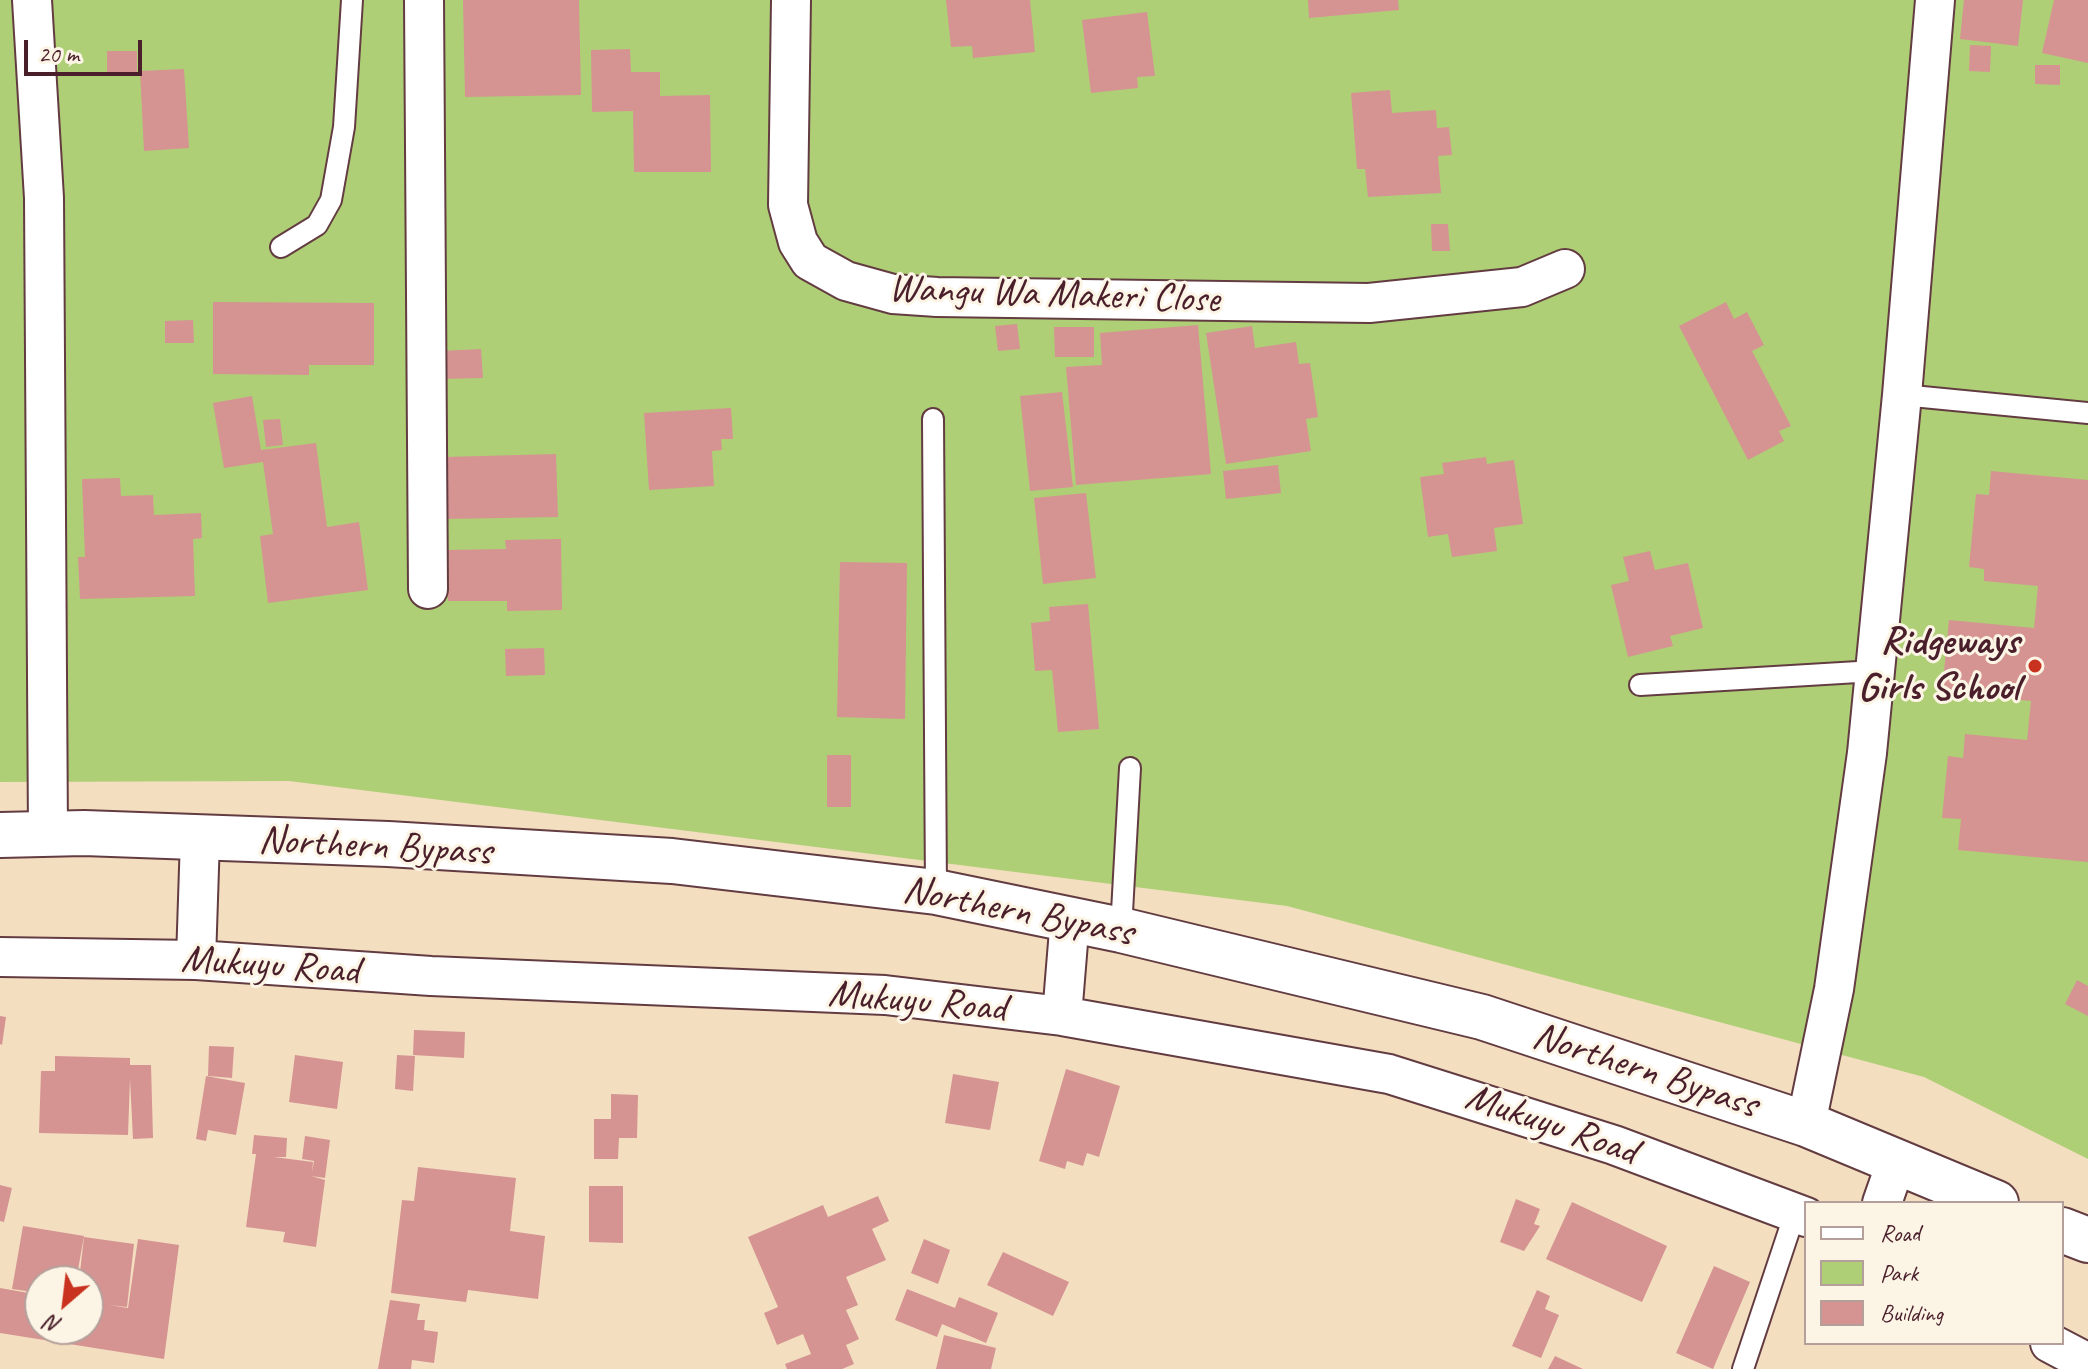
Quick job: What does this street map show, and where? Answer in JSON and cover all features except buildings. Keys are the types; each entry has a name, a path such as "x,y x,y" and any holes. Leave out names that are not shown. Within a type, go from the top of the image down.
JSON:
{"main road":[{"name":"Northern Bypass","path":"0,835 388,844 672,861 936,892 1070,918 1482,1017 1806,1124 1889,1183 1985,1201"},
{"path":"2064,1231 2088,1240"}],"street":[{"path":"32,0 44,198 48,834"},
{"path":"424,0 428,589"},
{"name":"Wangu Wa Makeri Close","path":"791,0 788,205 798,242 810,261 846,281 893,294 937,297 1369,303 1522,287 1565,269"},
{"path":"1806,1124 1851,881 1902,395 1935,0"},
{"path":"196,960 200,838"},
{"path":"1062,1016 1070,918"},
{"name":"Mukuyu Road","path":"0,957 196,960 431,976 885,995 1062,1016 1389,1074 1614,1145 1800,1215"},
{"path":"2054,1345 2088,1363"}],"lane":[{"path":"281,247 317,225 331,200 344,127 352,0"},
{"path":"1902,395 2088,413"},
{"path":"933,419 936,892"},
{"path":"1640,685 1875,671"},
{"path":"1121,930 1130,768"},
{"path":"1743,1369 1800,1215"}],"green space":[{"path":"0,0 2088,0 2088,1159 1924,1077 1287,906 289,781 0,782"}],"place":[{"name":"Ridgeways Girls School","path":"2035,666"}]}
